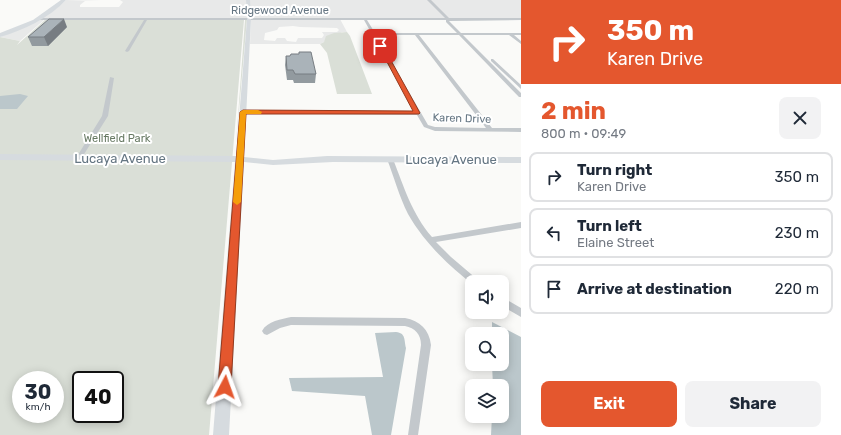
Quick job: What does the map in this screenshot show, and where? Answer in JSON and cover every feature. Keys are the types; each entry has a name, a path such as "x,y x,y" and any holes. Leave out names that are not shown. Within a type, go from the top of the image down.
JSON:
{"street":[{"path":"39,19 59,0"},
{"path":"0,35 20,29 39,19 64,0"},
{"path":"221,435 249,19 248,0"},
{"path":"429,0 448,19 452,20 521,88"},
{"name":"Ridgewood Avenue","path":"39,19 521,19"},
{"path":"127,51 146,19"},
{"path":"365,19 417,113"},
{"path":"448,19 447,21 521,96"},
{"path":"373,34 521,34"},
{"path":"416,34 490,129"},
{"path":"510,34 521,43"},
{"path":"484,58 490,58"},
{"path":"79,158 105,116 112,78"},
{"path":"512,87 521,88"},
{"name":"Karen Drive","path":"243,112 417,113 424,124 431,129 521,130"},
{"name":"Lucaya Avenue","path":"0,158 240,159 251,162 305,162 333,159 521,160"},
{"path":"390,159 408,205 430,240 448,260 466,275"},
{"path":"430,240 521,225"},
{"path":"509,305 521,313"},
{"path":"267,331 278,324 292,321 405,322 418,327 424,334 426,346 413,435"}],"shaded area":[{"path":"66,0 101,1 85,1 80,5 80,7 119,7 123,2 120,0 246,0 247,19 45,19 20,41 0,37 57,8"},
{"path":"249,0 521,0 521,19 340,19 347,32 342,32 320,44 250,44 251,19","holes":["279,27 337,28 339,30 337,32 322,32 324,35 322,38 298,38 296,42 287,41 285,38 277,38 275,41 264,40 265,33 277,30"]},
{"path":"20,94 28,96 17,109 0,109 0,96"},
{"path":"492,322 502,327 492,327"},
{"path":"509,331 521,337 521,435 491,435 492,423 509,423 509,379 493,379 492,371 509,371"},
{"path":"396,332 403,335 406,348 391,435 372,435 365,396 292,391 289,378 383,377 375,333"}],"green space":[{"name":"Wellfield Park","path":"46,19 247,19 236,144 244,20 209,435 0,435 0,37 20,41 17,45"},
{"path":"347,32 350,36 372,94 337,94 327,53 320,44 324,42 326,36 334,33"}],"building":[{"path":"49,19 64,19 44,37 28,37"},
{"path":"299,52 311,52 316,74 295,74 293,70 287,70 286,56 290,56 291,54 299,54"}],"slow traffic":[{"path":"237,202 243,112 258,112"}],"route":[{"path":"225,387 243,112 417,113 380,46"}]}
